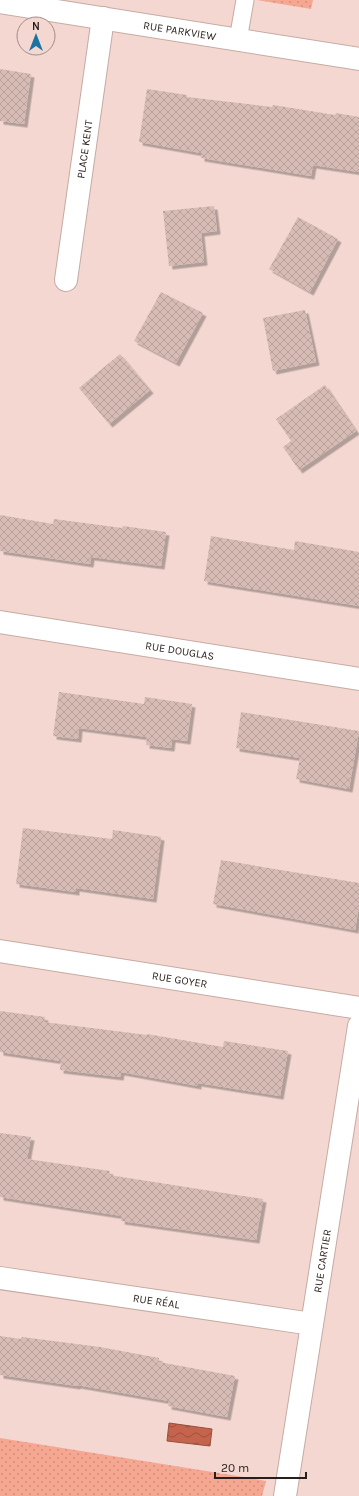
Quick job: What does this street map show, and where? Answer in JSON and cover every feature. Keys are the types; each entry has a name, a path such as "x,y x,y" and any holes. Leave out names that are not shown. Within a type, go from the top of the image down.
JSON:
{"street":[{"name":"RUE PARKVIEW","path":"0,2 359,59"},
{"name":"PLACE KENT","path":"66,280 103,18"},
{"name":"RUE DOUGLAS","path":"0,622 359,678"},
{"name":"RUE GOYER","path":"0,951 359,1008"},
{"name":"RUE CARTIER","path":"285,1496 359,1026"},
{"name":"RUE RÉAL","path":"0,1278 312,1324"}],"lane":[{"path":"238,40 245,0"}],"shaded area":[{"path":"257,0 313,0 311,9"},
{"path":"0,1438 266,1481 262,1496 0,1496"}],"water":[{"path":"169,1423 212,1429 210,1446 167,1441"}],"building":[{"path":"0,69 31,74 24,124 0,121"},
{"path":"147,89 187,95 187,97 272,107 273,105 335,115 336,113 359,117 359,172 313,165 311,176 201,158 201,153 139,142"},
{"path":"214,206 217,231 201,233 204,262 169,266 163,211"},
{"path":"298,217 338,239 310,292 269,269"},
{"path":"161,292 203,313 176,363 134,341"},
{"path":"305,310 316,362 273,371 263,318"},
{"path":"120,354 150,390 109,424 79,388"},
{"path":"325,385 356,431 299,470 283,447 291,441 276,419"},
{"path":"0,515 53,524 54,519 166,532 161,566 91,557 90,564 0,551"},
{"path":"211,536 294,550 295,541 359,552 359,606 204,581"},
{"path":"59,692 144,704 145,697 192,704 187,741 172,739 171,748 146,745 147,737 79,728 78,739 53,736"},
{"path":"241,712 359,731 349,789 296,779 300,758 236,748"},
{"path":"23,828 112,839 113,830 161,837 153,899 76,888 76,892 16,884"},
{"path":"221,860 359,883 359,906 355,930 213,904"},
{"path":"0,1011 45,1017 44,1022 147,1034 223,1047 224,1041 288,1051 280,1096 198,1083 198,1086 121,1072 120,1077 60,1070 61,1061 0,1052"},
{"path":"0,1133 31,1137 27,1159 110,1171 109,1175 263,1199 256,1240 121,1221 122,1216 0,1197"},
{"path":"0,1336 21,1339 22,1337 100,1347 159,1358 159,1362 235,1376 227,1417 168,1406 169,1401 77,1385 0,1375"}]}
